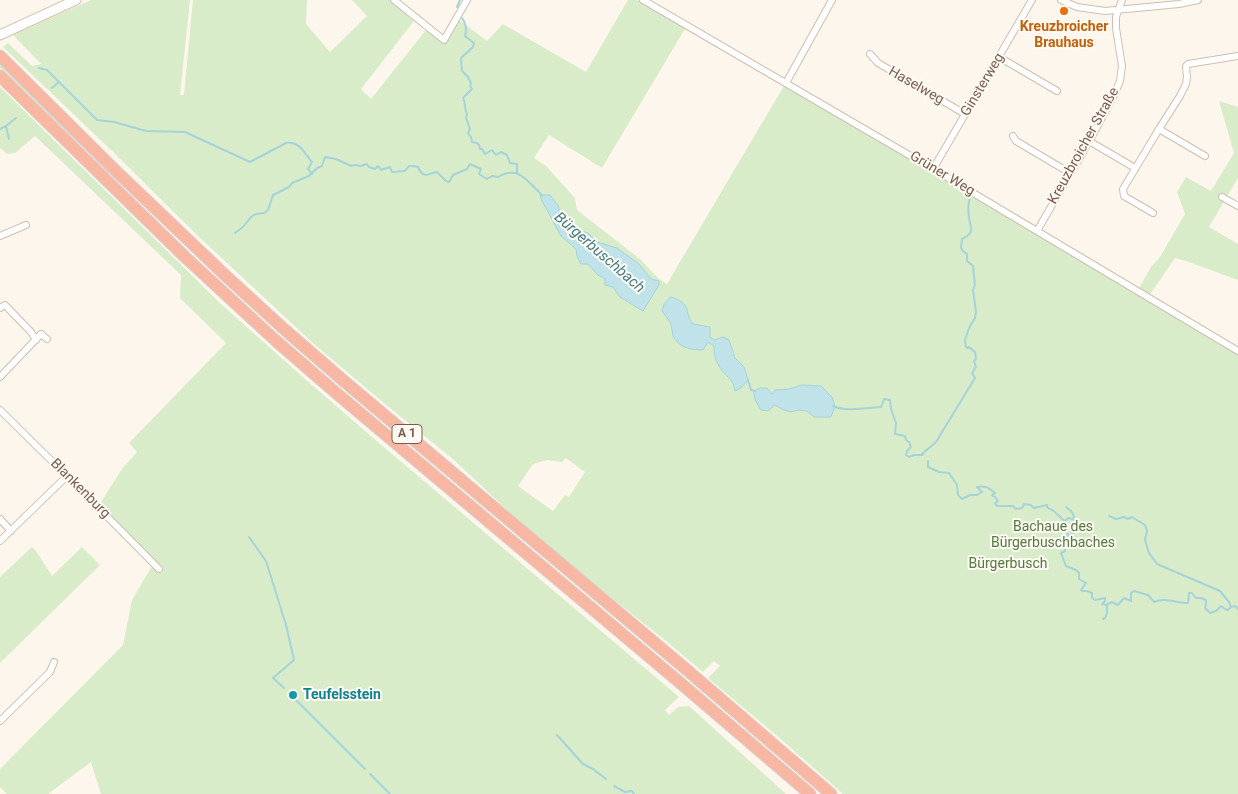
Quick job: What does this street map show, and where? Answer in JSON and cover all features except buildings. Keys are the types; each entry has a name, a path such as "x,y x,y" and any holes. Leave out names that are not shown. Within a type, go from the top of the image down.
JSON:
{"highway":[{"name":"A 1","path":"0,56 131,186 220,271 278,323 352,388 831,794"},
{"name":"A 1","path":"0,76 170,243 275,340 810,794"}],"main road":[{"path":"0,35 76,0"}],"street":[{"path":"394,0 444,40 467,0"},
{"name":"Grüner Weg","path":"643,0 1238,351"},
{"path":"786,83 832,0"},
{"name":"Ginsterweg","path":"932,169 1032,0"},
{"path":"1061,0 1076,7 1105,11 1198,0"},
{"name":"Kreuzbroicher Straße","path":"1037,231 1089,141 1120,81 1122,66 1116,17 1122,0"},
{"name":"Haselweg","path":"870,54 878,64 965,114"},
{"path":"1152,213 1124,196 1123,189 1180,96 1186,84 1186,66 1188,64 1238,56"},
{"path":"999,57 1057,90"},
{"path":"1159,129 1205,156"},
{"path":"1013,136 1016,141 1070,173"},
{"path":"1089,141 1135,168"},
{"path":"1222,197 1238,206"},
{"path":"0,236 26,225"},
{"path":"0,308 5,305 31,332 36,340"},
{"path":"0,377 42,334 47,339"},
{"name":"Blankenburg","path":"0,410 159,570"},
{"path":"0,542 67,476"},
{"path":"0,519 11,531"},
{"path":"0,720 50,672 54,662"}],"green space":[{"name":"Bürgerbusch","path":"91,0 190,0 180,95 184,95 193,0 307,0 306,24 330,52 367,16 352,0 390,0 414,21 361,89 371,99 426,30 443,43 459,20 487,41 503,24 586,72 628,0 637,0 686,27 602,168 549,135 534,158 546,166 575,198 577,210 640,259 658,278 667,284 785,84 1238,353 1238,794 843,794 708,678 720,666 714,661 703,672 560,557 454,460 315,345 197,235 3,47 8,43 32,66 41,64 13,35","holes":["566,458 585,472 569,497 565,495 553,511 518,486 533,464 547,460 562,462"]},
{"path":"0,65 82,145 79,146 0,68"},
{"path":"0,87 222,305 372,437 679,697 665,710 669,715 678,707 689,706 786,794 101,794 91,762 48,794 7,794 0,787 0,769 123,645 132,600 152,566 96,510 122,469 137,452 129,443 226,343 180,298 181,275 35,136 15,153 7,154 0,148"},
{"path":"1219,101 1238,107 1238,178 1209,227 1238,244 1238,280 1175,258 1149,296 1138,290 1185,214 1177,192 1186,177 1211,191 1234,153"},
{"path":"32,547 52,576 82,547 100,565 0,663 0,577"}],"water":[{"path":"541,195 550,195 559,207 559,215 581,231 588,233 597,242 617,248 639,264 651,279 659,281 659,285 643,311 620,297 613,287 605,285 605,279 598,275 588,264 581,264 576,249 561,236 541,199"},
{"path":"671,297 685,305 693,324 710,327 710,337 715,340 723,337 729,340 735,358 744,367 748,380 741,388 735,391 731,380 721,370 715,356 714,346 708,342 703,350 686,348 676,340 673,336 671,324 662,311 664,304"},
{"path":"802,385 821,386 832,397 835,406 831,417 814,417 807,411 798,410 790,412 775,405 768,411 761,410 755,400 754,391 760,388 767,388 772,394 775,390 789,389"}],"waterway":[{"path":"457,7 460,0"},
{"path":"462,18 466,26 465,36 474,43 473,47 461,58 462,71 468,77 472,89 463,98 470,129 468,133 472,142 477,143 485,154 492,150 496,155 501,152 507,155 510,163 517,164 517,173"},
{"name":"Bürgerbuschbach","path":"39,68 47,70 97,120 114,122 146,131 185,132 250,162 286,143 295,144 301,148 312,162 308,169 312,174"},
{"name":"Bürgerbuschbach","path":"52,88 59,82"},
{"name":"Bürgerbuschbach","path":"0,129 16,118"},
{"name":"Bürgerbuschbach","path":"6,126 9,139"},
{"name":"Bürgerbuschbach","path":"235,233 251,217 268,210 273,195 289,187 292,183 309,176 322,166 325,157 336,159 351,166 367,164 375,169 378,166 381,170 390,167 392,172 405,171 409,166 418,167 424,174 437,172 449,182 453,175 467,169 470,164 481,169 479,174 487,179 492,176 498,177 516,173 526,179 542,196"},
{"path":"922,454 936,442 975,378 972,373 976,367 974,361 976,359 975,352 966,347 965,340 976,312 973,290 975,285 973,266 967,261 967,254 961,248 962,239 969,235 971,230 968,210 970,197"},
{"name":"Bürgerbuschbach","path":"748,380 751,390 755,391"},
{"name":"Bürgerbuschbach","path":"833,406 863,409 881,407 884,399 890,400 896,423 895,434 905,436 911,447 906,455 909,457 923,455"},
{"name":"Bürgerbuschbach","path":"928,461 928,467 939,472 949,473 957,485 958,495 962,499 982,492 977,487 980,486 989,488 995,493 992,495 998,501 995,503 997,506 1013,506 1016,509 1022,508 1024,504 1031,505 1034,508 1047,505 1065,521 1068,518 1073,519 1075,522 1074,532 1070,535 1067,534 1067,538 1060,544 1065,546 1065,551 1061,553 1066,566 1076,570 1079,573 1079,579 1086,583 1081,590 1092,593 1092,598 1095,600 1105,598 1102,604 1106,605 1112,602 1118,605 1124,598 1131,601 1131,593 1134,591 1148,595 1154,602 1166,600 1188,603 1189,593 1192,593 1196,598 1206,600 1205,608 1210,613 1216,611 1221,606 1228,610 1235,606 1238,609"},
{"path":"1066,507 1074,516 1073,519"},
{"path":"1109,516 1116,519 1132,517 1145,525 1147,531 1145,540 1149,553 1157,564 1220,591 1231,607"},
{"path":"249,537 266,561 286,625 294,660 273,678 284,688"},
{"path":"1103,619 1107,613 1107,605"},
{"path":"289,693 365,769"},
{"path":"557,735 583,764 606,779"},
{"path":"370,774 390,794"},
{"path":"614,786 625,792 632,791 634,794"}],"place":[{"name":"Kreuzbroicher Brauhaus","path":"1064,11"},
{"name":"Teufelsstein","path":"293,695"}],"park label":[{"name":"Bachaue des Bürgerbuschbaches","path":"1053,536"}]}
